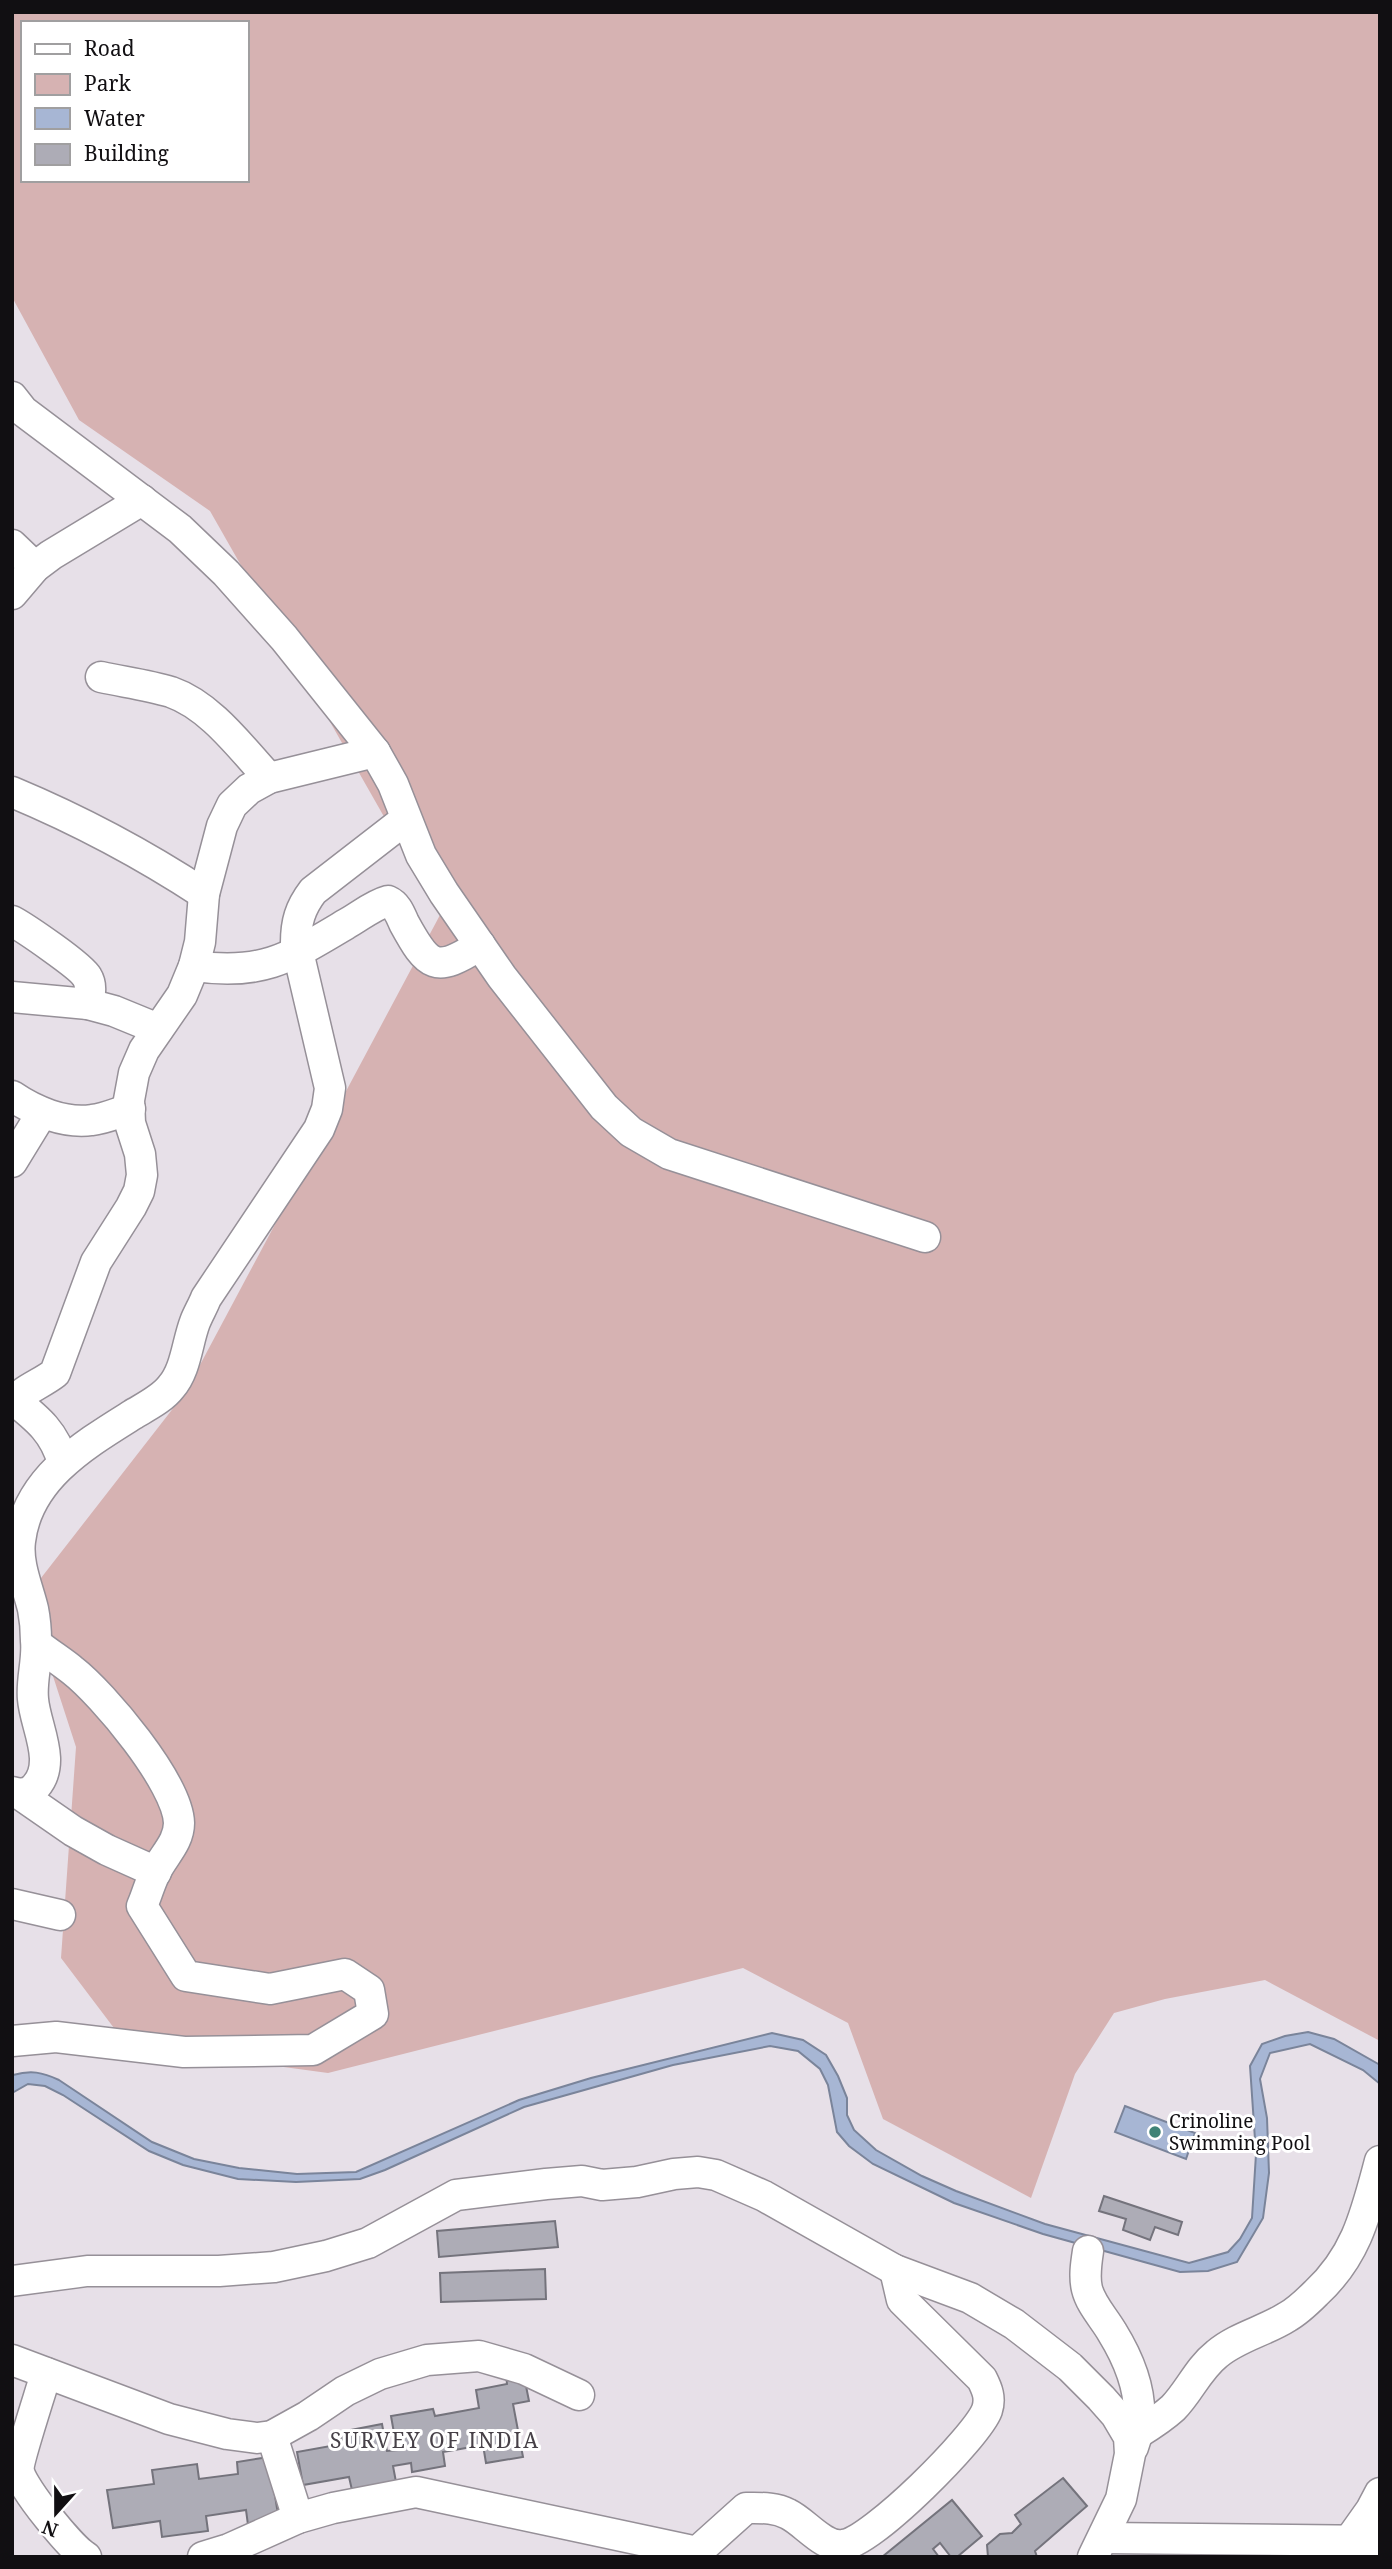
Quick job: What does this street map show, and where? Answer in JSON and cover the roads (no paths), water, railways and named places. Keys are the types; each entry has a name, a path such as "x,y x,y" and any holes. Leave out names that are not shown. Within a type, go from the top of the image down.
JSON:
{"street":[{"path":"12,397 23,411 180,528 226,573 284,638 375,752 393,784 421,855 480,946 604,1107 631,1132 669,1154 925,1237"},
{"path":"12,594 35,567 142,500"},
{"path":"12,545 35,567"},
{"path":"101,677 174,693 199,708 226,732 269,778"},
{"path":"63,1463 51,1432 13,1402 26,1390 41,1384 55,1373 96,1262 139,1191 142,1175 140,1154 130,1123 134,1073 144,1050 182,995 194,966 200,942 204,894 222,826 232,805 249,789 269,778 375,752"},
{"path":"12,792 64,814 204,894"},
{"path":"16,1793 34,1789 41,1779 44,1744 32,1698 37,1644 34,1612 16,1541 41,1487 63,1463 90,1441 171,1388 206,1298 319,1129 327,1109 330,1088 298,952 296,923 303,904 313,891 406,819"},
{"path":"194,966 224,971 264,966 298,952 388,901 396,906 420,952 428,959 439,963 450,962 480,946"},
{"path":"12,921 87,976 91,988 88,1004"},
{"path":"12,997 88,1004 114,1011 158,1029"},
{"path":"12,1096 42,1112 67,1119 91,1120 130,1109"},
{"path":"12,1162 42,1112"},
{"path":"12,2041 55,2037 184,2052 313,2050 373,2014 369,1990 345,1974 270,1989 186,1976 142,1906 156,1871 174,1843 179,1823 175,1805 159,1773 99,1695 73,1670 37,1644"},
{"path":"16,1793 107,1850 156,1871"},
{"path":"12,1904 60,1915"},
{"path":"1134,2443 1175,2406 1199,2372 1216,2355 1232,2343 1267,2329 1295,2313 1331,2279 1352,2249 1380,2161"},
{"path":"12,2281 87,2271 274,2267 326,2256 368,2243 456,2194 546,2184 582,2182 602,2185 698,2172 733,2181 895,2270 970,2298 1014,2324 1060,2360 1101,2398 1134,2443"},
{"path":"1087,2251 1085,2274 1088,2291 1126,2358 1135,2384 1141,2416 1121,2499 1098,2548 1380,2541"},
{"path":"203,2557 229,2549 298,2518 333,2508 416,2492 697,2555 746,2508 767,2508 787,2513 827,2542 842,2546 858,2540 940,2469 981,2423 988,2407 988,2393 982,2379 902,2300 895,2270"},
{"path":"12,2360 169,2419 227,2434 257,2438 272,2436 345,2391 380,2374 427,2360 479,2356 524,2369 579,2395"},
{"path":"46,2373 19,2471 52,2522 86,2557"},
{"path":"272,2436 298,2518"},
{"path":"1349,2541 1380,2493"}],"water":[{"path":"1308,2032 1334,2039 1380,2065 1380,2084 1363,2070 1310,2044 1270,2053 1260,2079 1267,2118 1269,2173 1263,2218 1237,2262 1208,2271 1180,2272 1043,2234 954,2203 873,2164 849,2146 837,2132 828,2085 820,2069 798,2051 770,2046 673,2065 524,2107 360,2179 296,2182 238,2179 183,2165 149,2151 45,2086 28,2084 12,2093 13,2075 31,2072 42,2074 59,2080 152,2142 194,2159 239,2168 297,2174 356,2172 519,2100 591,2078 772,2033 803,2040 826,2055 847,2098 847,2115 854,2130 876,2150 922,2176 1045,2224 1189,2263 1228,2252 1240,2239 1252,2218 1256,2154 1250,2066 1262,2044"},
{"name":"Crinoline Swimming Pool","path":"1125,2106 1195,2133 1186,2159 1115,2132"}],"place":[{"name":"Crinoline Swimming Pool","path":"1155,2132"}],"district":[{"name":"SURVEY OF INDIA","path":"435,2441"}]}
